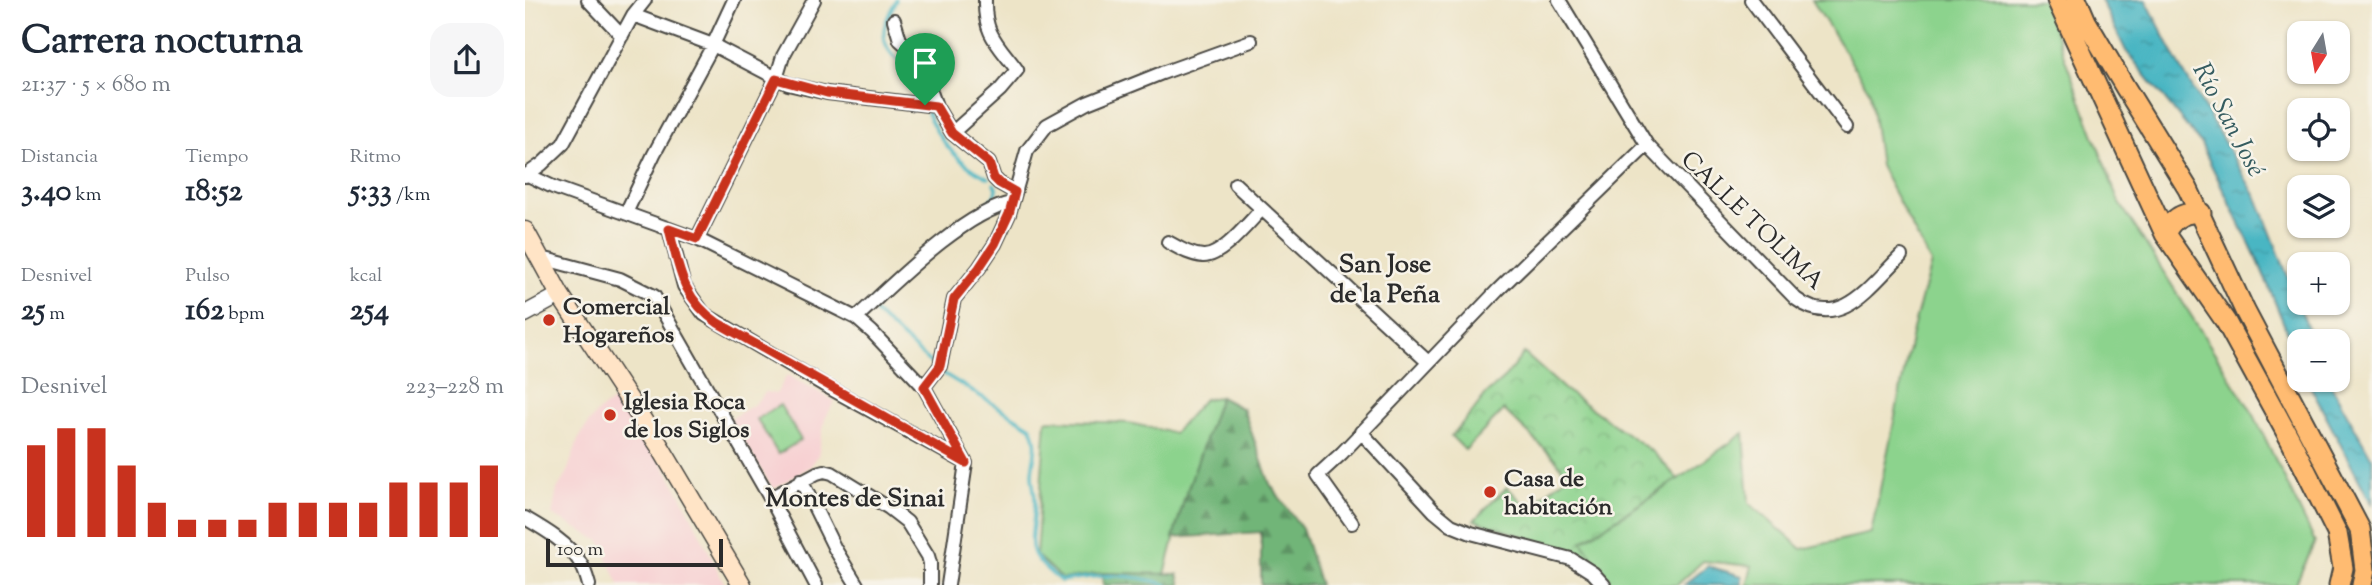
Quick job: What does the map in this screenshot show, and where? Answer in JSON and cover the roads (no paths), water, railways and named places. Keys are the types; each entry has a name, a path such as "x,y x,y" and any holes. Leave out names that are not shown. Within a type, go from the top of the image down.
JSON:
{"main road":[{"path":"2057,0 2165,234 2226,322 2291,441 2337,533 2343,568 2339,585"},
{"path":"2077,0 2086,21 2201,213 2245,311 2360,529 2365,570 2362,585"},
{"path":"2153,211 2175,206 2181,202 2188,189"},
{"path":"2165,234 2171,223 2182,215 2201,213"},
{"path":"525,231 559,295 659,445 742,585"}],"street":[{"path":"588,0 622,36"},
{"path":"645,0 633,15 563,144 526,175 697,239 856,318 872,332 925,385 966,463 948,585"},
{"path":"626,213 734,0"},
{"path":"697,239 776,79 783,56 814,0"},
{"path":"952,133 1000,90 1017,70 990,33 985,22 985,0"},
{"name":"CALLE TOLIMA","path":"1559,0 1647,145 1796,299 1808,308 1825,312 1839,310 1860,296 1901,256"},
{"path":"1751,0 1847,127"},
{"path":"633,15 713,45 776,79 827,93 936,106"},
{"path":"894,20 900,40 918,56 936,106 952,133 989,163 994,178 1014,197"},
{"path":"925,385 940,366 954,299 995,244 1009,214 1027,151 1047,125 1100,98 1251,41"},
{"path":"1352,523 1317,477 1428,362 1647,145"},
{"path":"1235,184 1428,362"},
{"path":"856,318 909,270 965,225 1014,197"},
{"path":"1168,242 1194,254 1216,254 1262,209"},
{"path":"669,229 684,286 704,314 826,386 966,463"},
{"path":"538,257 620,279 654,296 770,498 816,585"},
{"path":"525,314 559,295"},
{"path":"1361,432 1434,511 1451,525 1471,533 1571,559 1593,573 1604,585"},
{"path":"770,498 817,473 832,473 907,522 928,556 930,585"},
{"path":"801,480 835,549 857,585"},
{"path":"525,518 540,526 571,551 581,564 589,585"}],"water":[{"path":"2101,0 2146,0 2177,61 2258,200 2287,274 2287,315 2303,315 2308,329 2287,329 2287,332 2259,263 2201,144 2126,51"},
{"path":"2313,392 2335,392 2372,458 2372,505"},
{"path":"1708,566 1742,576 1742,585 1684,585"}],"waterway":[{"path":"896,0 884,28 885,41 893,56 914,79 923,102"},
{"path":"926,109 936,131 959,159 989,178"},
{"path":"982,210 995,195 994,184"},
{"path":"871,309 935,367"},
{"path":"941,372 1031,427 1036,445 1032,474 1035,501 1032,546 1039,562 1048,571 1061,581 1114,576 1140,578 1167,585"}],"place":[{"name":"Comercial Hogareños","path":"549,320"},
{"name":"Iglesia Roca de los Siglos","path":"610,415"},
{"name":"Casa de habitación","path":"1490,492"}],"district":[{"name":"San Jose de la Peña","path":"1385,278"},
{"name":"Montes de Sinai","path":"855,497"}],"water label":[{"name":"Río San José","path":"2230,119"}]}
